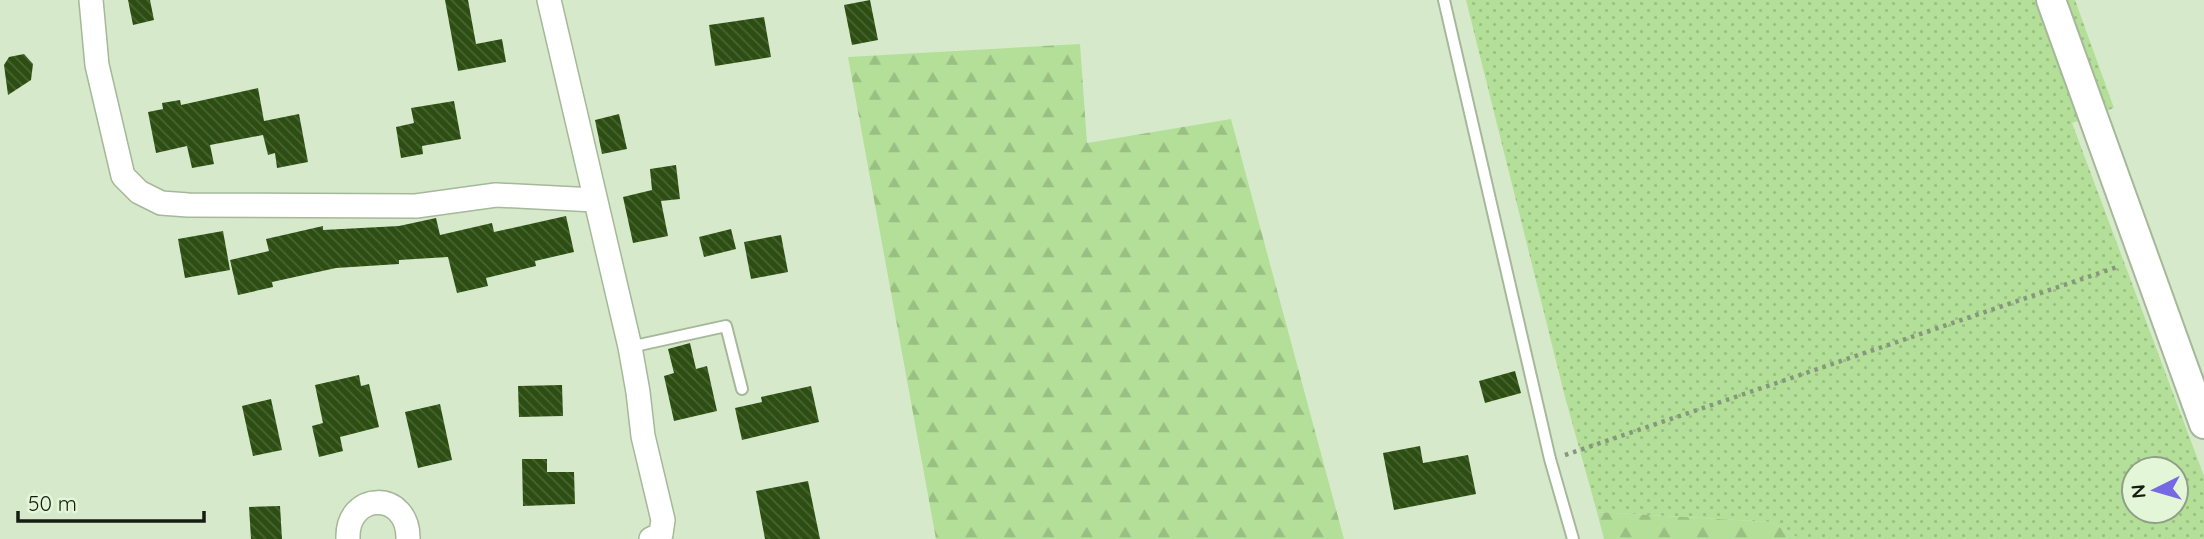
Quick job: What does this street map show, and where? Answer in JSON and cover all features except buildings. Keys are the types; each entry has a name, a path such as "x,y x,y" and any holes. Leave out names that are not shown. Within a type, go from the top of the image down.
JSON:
{"street":[{"path":"92,0 97,65 123,176 139,192 160,203 416,206 496,195 595,200"},
{"path":"549,0 630,347 643,436 663,520 661,534 651,539"},
{"path":"2051,0 2204,424"},
{"path":"348,539 350,520 356,512 363,506 383,502 392,505 406,519 410,539"}],"lane":[{"path":"1444,0 1550,459 1573,539"},
{"path":"630,347 726,326 742,389"}],"path":[{"path":"1550,459 2144,258"}],"green space":[{"path":"1466,0 2075,0 2114,108 2072,123 2204,476 2204,539 1800,539 1771,522 1597,512 1565,397"},
{"path":"1080,44 1087,143 1231,119 1344,539 936,539 848,57"},
{"path":"1597,512 1771,522 1800,539 1604,539"}]}
